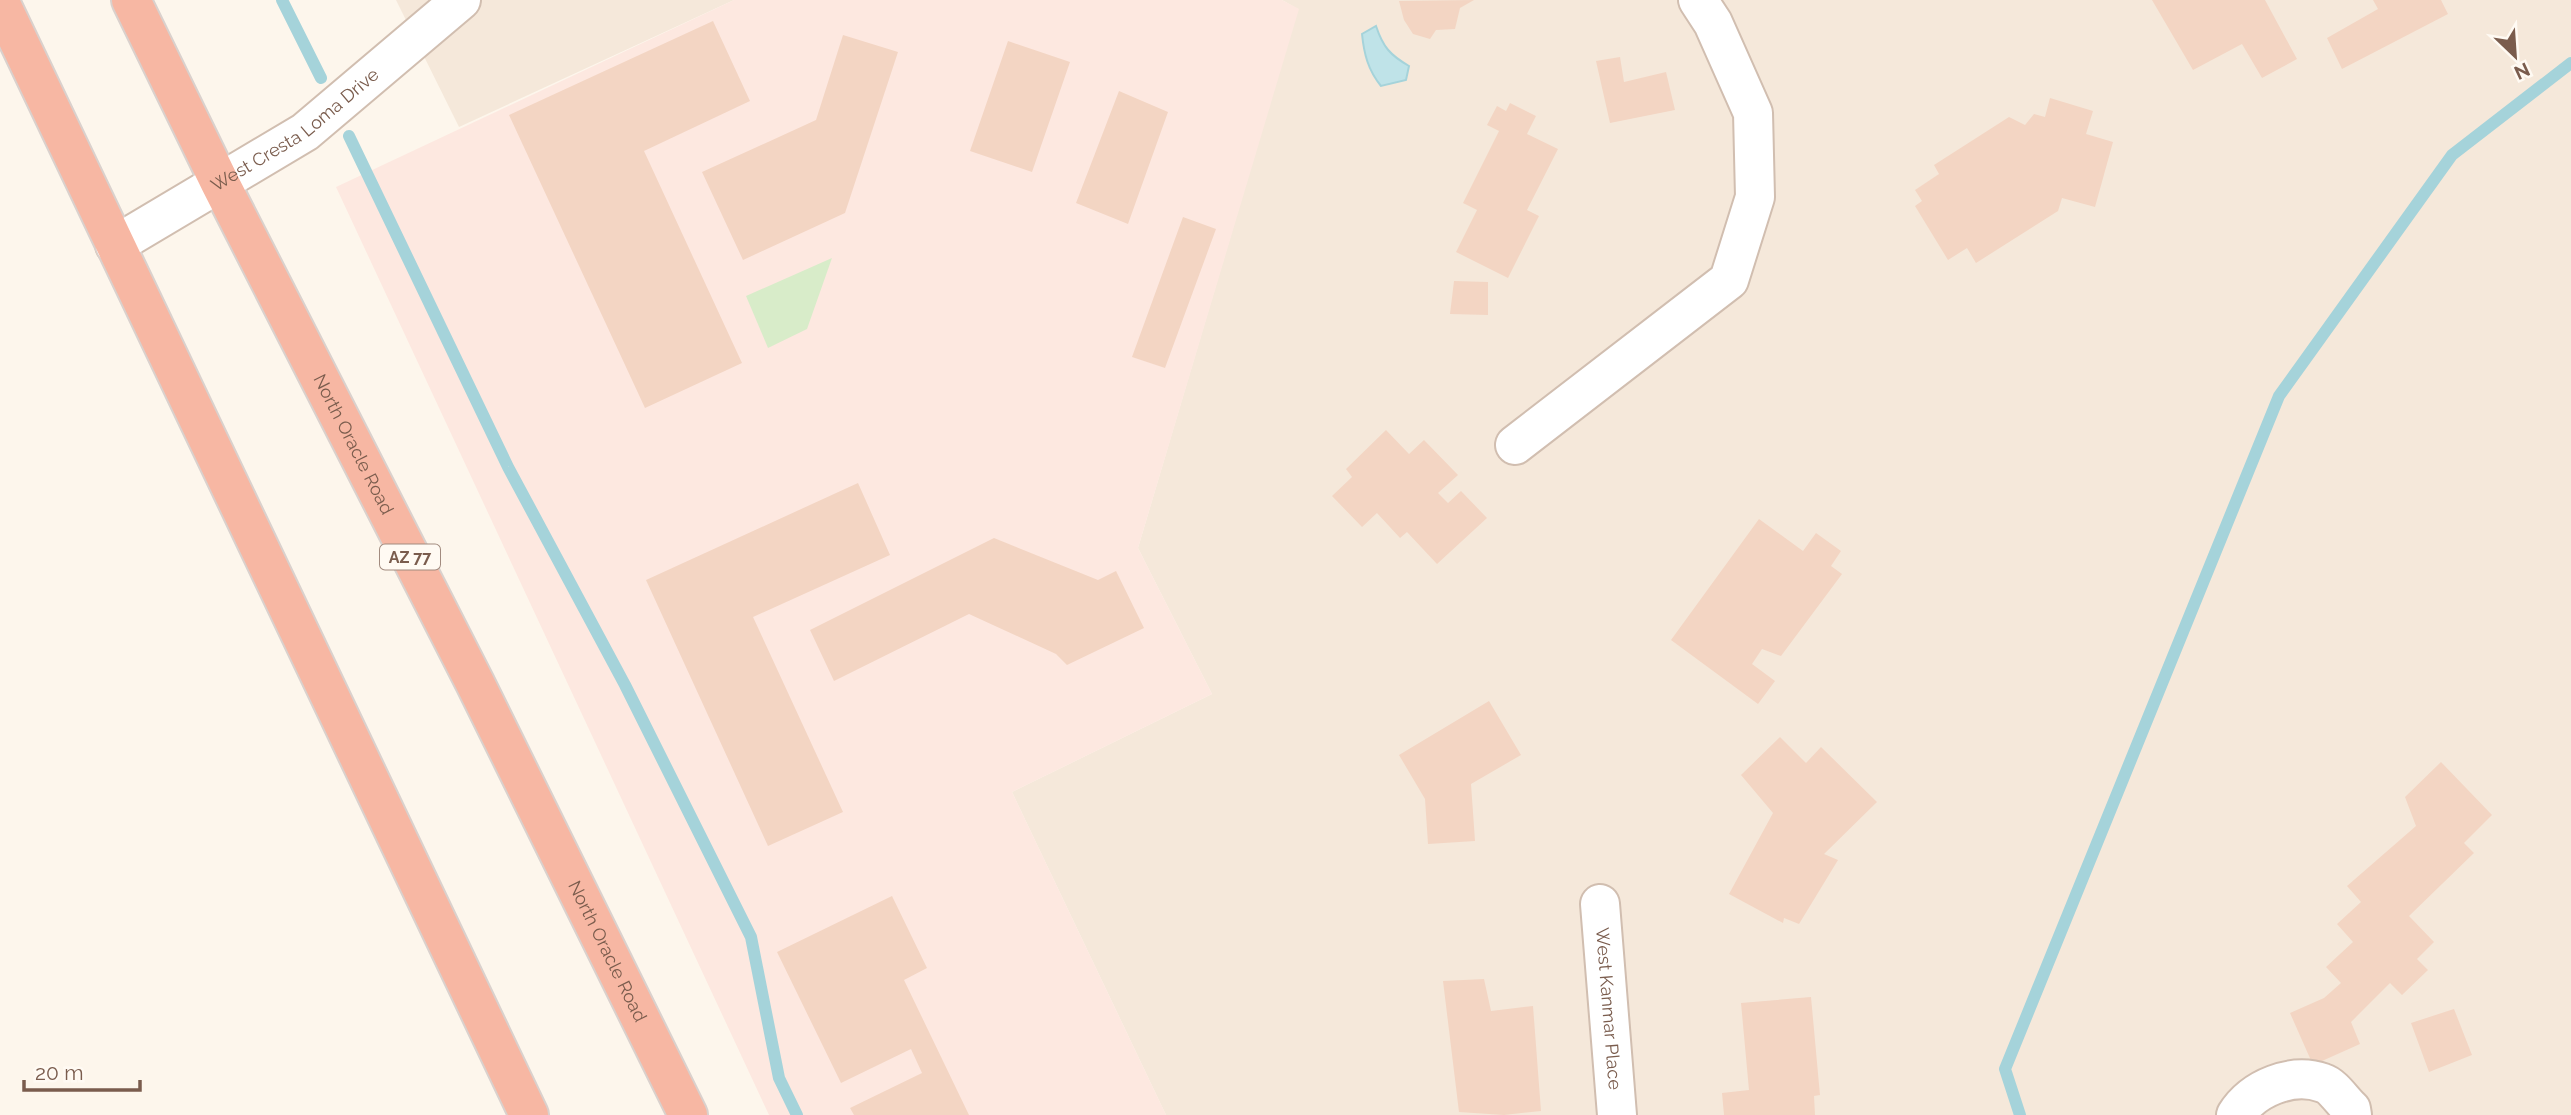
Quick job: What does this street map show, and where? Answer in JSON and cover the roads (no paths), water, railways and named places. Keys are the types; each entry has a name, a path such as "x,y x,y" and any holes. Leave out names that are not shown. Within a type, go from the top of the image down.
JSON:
{"highway":[{"name":"North Oracle Road","path":"131,0 220,183 469,671 688,1115"},
{"path":"0,2 529,1115"}],"street":[{"name":"West Cresta Loma Drive","path":"115,245 305,132 461,0"},
{"path":"1515,445 1729,281 1755,197 1753,113 1713,23 1699,0"},
{"name":"West Kanmar Place","path":"1600,904 1617,1115"},
{"path":"2236,1115 2260,1092 2291,1078 2325,1083 2351,1110 2352,1115"}],"water":[{"path":"1376,26 1388,50 1409,66 1406,80 1381,86 1373,74 1365,55 1362,34"}],"waterway":[{"path":"282,0 321,78"},
{"path":"2020,1115 2005,1069 2279,396 2452,155 2571,63"},
{"path":"349,136 508,467 625,685 751,937 779,1078 797,1115"}]}
